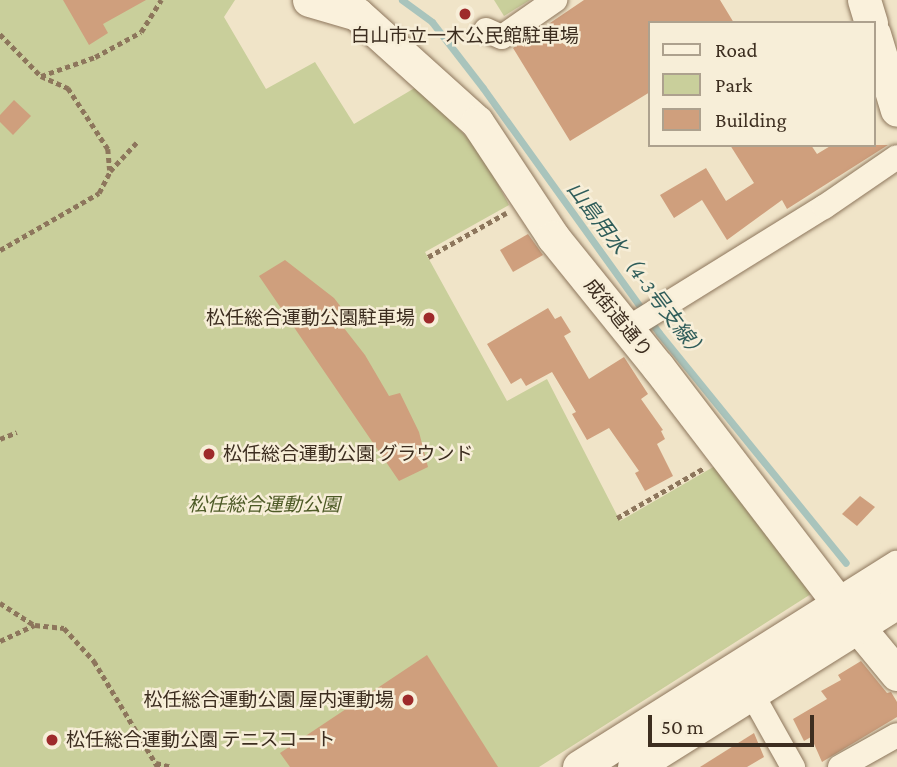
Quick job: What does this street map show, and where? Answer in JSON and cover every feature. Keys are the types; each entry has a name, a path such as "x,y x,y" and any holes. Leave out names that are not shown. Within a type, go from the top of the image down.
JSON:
{"street":[{"name":"成街道通り","path":"309,0 357,15 477,122 552,237 643,319 726,456 848,616 897,674"},
{"path":"486,30 502,37 555,0"},
{"path":"864,0 870,21"},
{"path":"876,41 897,110"},
{"path":"643,319 824,207 897,157"},
{"path":"634,767 752,694 848,616 897,567"},
{"path":"579,767 848,616 897,602"},
{"path":"752,694 793,767"},
{"path":"840,767 897,735"}],"path":[{"path":"41,76 94,57 141,32 161,0"},
{"path":"0,34 41,76 68,88 108,149 110,171"},
{"path":"0,250 99,193 110,171 137,142"},
{"path":"428,257 528,201"},
{"path":"0,439 17,432"},
{"path":"617,518 726,456"},
{"path":"0,603 35,625 64,628 94,661 157,765 172,767"},
{"path":"0,641 35,625"}],"green space":[{"name":"松任総合運動公園","path":"0,0 235,0 224,17 266,89 315,62 354,124 418,86 481,152 509,205 425,252 507,401 547,379 620,521 715,466 811,594 539,767 0,767"},
{"path":"494,0 530,0 504,16"}],"building":[{"path":"63,0 146,0 103,24 108,33 89,45"},
{"path":"584,0 720,0 733,21 648,21 648,93 570,141 513,48"},
{"path":"14,100 31,116 13,135 0,122 0,115"},
{"path":"888,145 787,209 782,200 727,240 702,200 674,218 660,195 706,168 726,201 754,183 731,147 812,147 817,154 829,147"},
{"path":"528,234 543,255 513,272 500,250"},
{"path":"285,260 334,298 341,307 333,314 365,355 389,396 400,393 419,432 428,467 399,481 259,276"},
{"path":"548,308 555,319 561,316 571,332 564,336 589,379 624,357 648,394 641,399 663,430 661,431 665,439 657,444 673,476 645,491 635,473 639,471 609,428 587,440 572,414 576,412 552,372 526,386 521,378 511,384 487,344"},
{"path":"860,496 875,507 857,526 842,514"},
{"name":"松任総合運動公園 屋内運動場","path":"427,655 498,767 290,767 280,753"},
{"path":"861,661 887,693 891,692 897,702 897,717 822,762 811,737 804,741 793,719 827,699 821,691 841,680 838,675"},
{"path":"754,733 764,757 747,767 700,767"}],"waterway":[{"name":"山島用水（4-3号支線）","path":"402,0 432,22 483,88 659,333 846,563"}],"place":[{"name":"白山市立一木公民館駐車場","path":"465,14"},
{"name":"松任総合運動公園駐車場","path":"429,318"},
{"name":"松任総合運動公園 グラウンド","path":"209,454"},
{"name":"松任総合運動公園 屋内運動場","path":"408,700"},
{"name":"松任総合運動公園 テニスコート","path":"52,740"}]}
